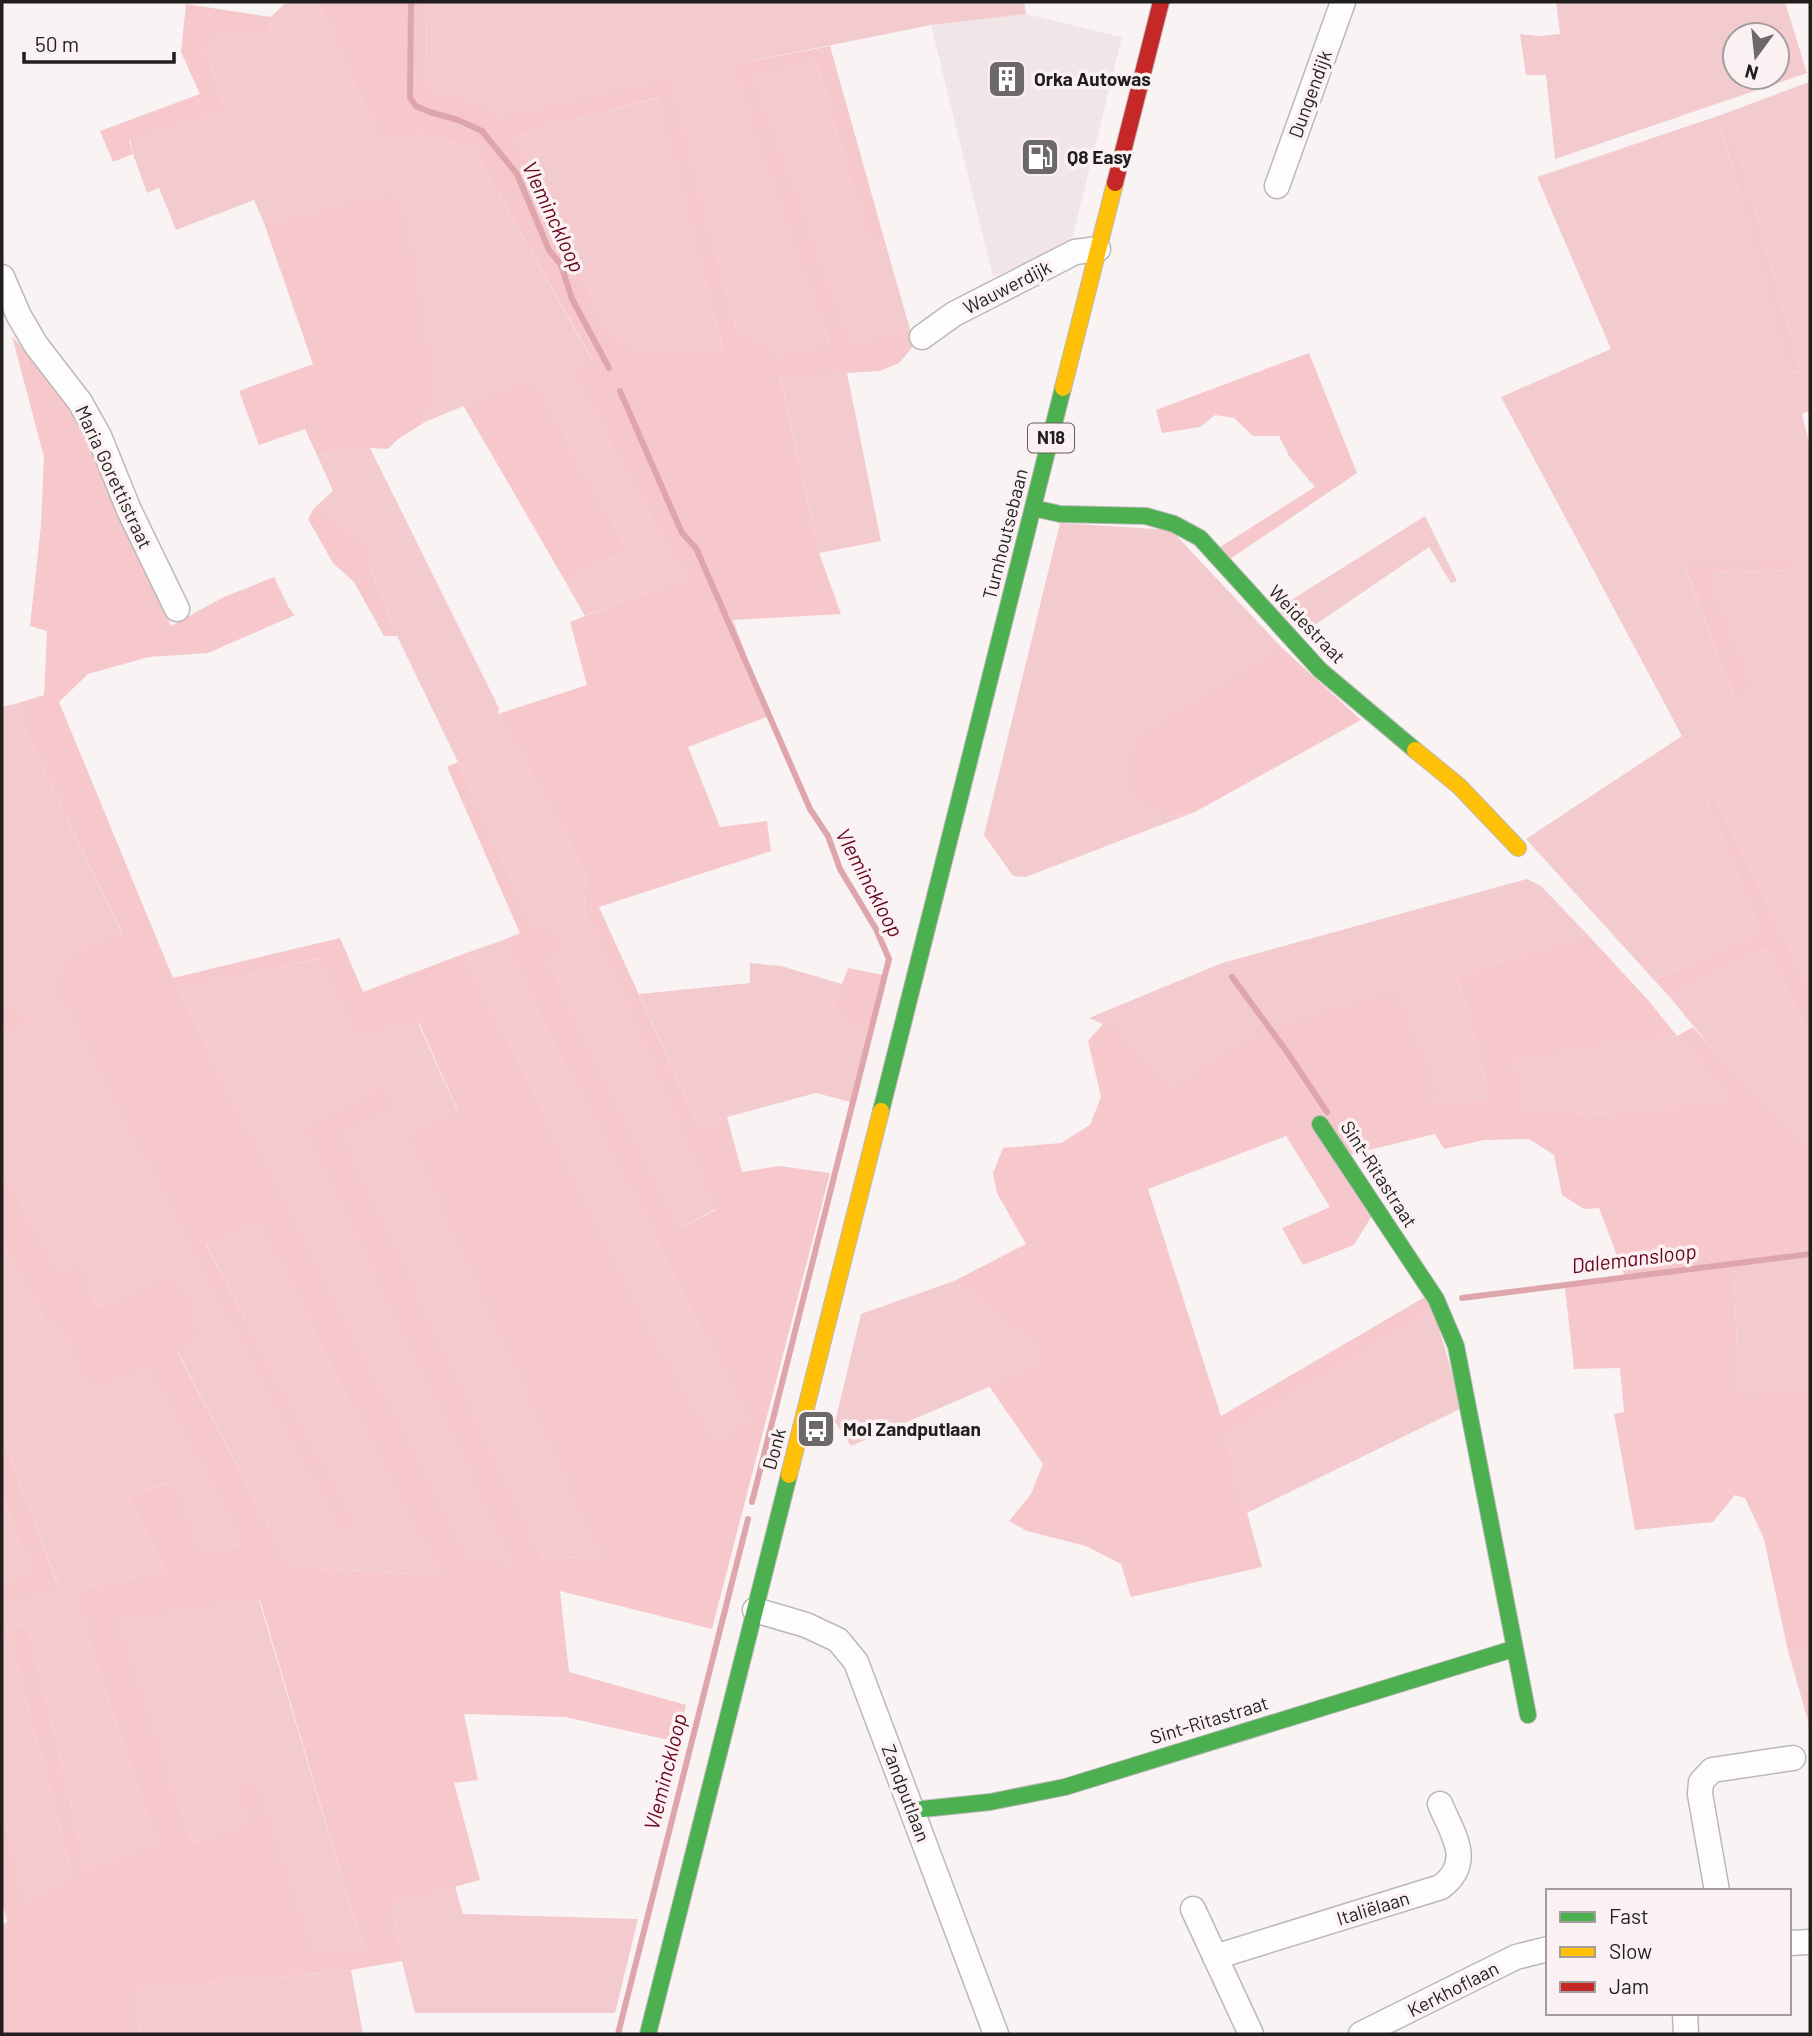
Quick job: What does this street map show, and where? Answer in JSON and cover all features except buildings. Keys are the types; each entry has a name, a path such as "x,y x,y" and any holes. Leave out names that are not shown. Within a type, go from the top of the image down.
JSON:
{"main road":[{"name":"Turnhoutsebaan","path":"941,874 1161,2"},
{"name":"Weidestraat","path":"1033,508 1060,514 1146,516 1174,524 1200,538 1320,670 1459,786 1518,848"},
{"name":"Donk","path":"648,2034 941,874"},
{"name":"Sint-Ritastraat","path":"1320,1124 1436,1299 1455,1346 1528,1715"},
{"name":"Sint-Ritastraat","path":"913,1810 963,1807 1065,1787 1513,1648"}],"street":[{"name":"Dungendijk","path":"1277,186 1343,2"},
{"name":"Wauwerdijk","path":"922,337 954,314 1075,251 1098,249"},
{"name":"Maria Gorettistraat","path":"2,277 19,316 36,345 80,402 99,436 129,510 177,610"},
{"name":"Zandputlaan","path":"755,1611 806,1625 838,1640 856,1662 996,2034"},
{"path":"1717,1889 1700,1794 1701,1782 1712,1770 1793,1758"},
{"name":"Italiëlaan","path":"1215,1957 1441,1887 1454,1877 1460,1864 1459,1850 1440,1804"},
{"path":"1194,1909 1251,2034"},
{"path":"1791,1943 1810,1942"},
{"name":"Kerkhoflaan","path":"1361,2034 1516,1957 1546,1950"},
{"path":"1685,2015 1686,2034"}],"shaded area":[{"path":"286,2 317,2 381,143 423,135 473,148 592,360 571,373 684,578 585,616 565,581 628,550 534,377 425,422 436,393 393,194 264,223 254,200 176,230 159,188 147,193 130,139 225,112 206,47 215,33 270,36 271,17"},
{"path":"317,2 426,2 427,83 443,93 482,100 498,118 671,78 736,328 755,341 768,340 774,355 831,345 732,65 830,46 887,249 865,234 816,61 752,75 852,346 910,329 915,344 899,363 880,371 780,377 819,553 841,614 733,620 769,716 688,747 720,827 767,821 771,851 599,907 699,1127 727,1117 742,1172 779,1166 830,1173 712,1629 560,1591 569,1672 686,1705 678,1742 565,1717 464,1714 478,1780 454,1783 480,1880 392,1904 402,1961 351,1970 137,1991 140,2034 2,2034 2,1925 7,1922 2,1901 2,1811 28,1904 73,1876 7,1630 28,1623 86,1867 155,1843 73,1590 165,1571 128,1496 173,1482 203,1551 242,1544 149,1368 89,1389 60,1323 48,1327 2,1243 2,1170 63,1275 82,1264 97,1307 168,1278 191,1301 198,1339 177,1352 290,1566 439,1576 258,1224 206,1245 355,1525 342,1533 56,989 66,956 88,944 123,934 25,732 18,703 44,695 47,631 30,626 41,525 44,457 12,336 66,400 95,454 171,626 224,597 274,577 295,615 208,653 149,657 88,674 59,702 173,978 340,938 363,992 466,953 643,1315 716,1444 747,1418 501,941 520,933 447,767 458,762 533,928 550,921 561,948 549,963 681,1228 716,1210 584,911 586,874 498,714 587,685 570,622 684,578 571,373 592,359 473,148 423,135 381,143","holes":["659,97 723,351 634,348 606,327 517,136","320,958 355,1034 419,1023 459,1113 408,1134 601,1556 544,1559 341,1133 397,1110 384,1084 302,1127 514,1563 469,1560 179,991","260,1600 363,1948 315,1955 259,1781 239,1788 247,1823 193,1842 117,1619"]},
{"path":"426,2 1024,2 1026,14 931,25 732,65 831,346 774,355 736,328 671,79 498,119 482,100 443,93 427,83"},
{"path":"1556,2 1785,2 1791,21 1721,21 1721,91 1754,91 1555,159 1546,75 1526,75 1520,34 1560,34"},
{"path":"186,4 271,17 270,36 247,33 215,34 206,47 225,112 129,140 133,154 113,162 100,131 200,94 181,52"},
{"path":"1026,14 1122,37 1071,243 993,277 931,25"},
{"path":"1791,21 1807,73 1791,78"},
{"path":"816,61 865,234 887,249 910,329 852,347 751,74"},
{"path":"1809,82 1810,413 1809,411 1802,414 1810,447 1810,986 1715,798 1707,801 1760,931 1654,980 1526,839 1682,736 1501,397 1611,349 1537,177 1791,91","holes":["1731,124 1801,371 1792,373 1721,129","1684,565 1795,570 1706,573 1753,694 1734,698"]},
{"path":"660,97 723,352 634,348 606,327 517,136"},
{"path":"1731,124 1801,371 1791,373 1721,128"},
{"path":"393,193 408,227 436,393 425,422 398,439 388,449 370,448 317,455 305,429 259,445 239,391 313,364 264,223"},
{"path":"1309,353 1357,473 1230,559 1220,547 1315,487 1289,456 1279,436 1253,436 1234,418 1215,415 1200,427 1162,433 1156,410"},
{"path":"847,373 881,541 819,553 780,376"},
{"path":"534,377 628,550 565,581 463,405"},
{"path":"370,448 499,708 498,714 586,874 584,911 716,1209 681,1228 549,963 550,921 533,928 397,636 370,565 352,531 339,525 328,511 314,508 333,491 317,455"},
{"path":"314,508 328,511 339,525 352,531 371,548 370,566 397,636 384,636 354,582 333,563 308,519"},
{"path":"1425,516 1457,581 1451,583 1429,547 1303,633 1277,609"},
{"path":"1060,523 1171,530 1282,648 1168,817 1195,812 1026,877 1013,876 984,835"},
{"path":"1793,561 1796,570 1707,573 1754,694 1734,698 1684,564"},
{"path":"1282,648 1361,720 1195,812 1168,817 1136,802 1126,768 1141,734"},
{"path":"18,703 25,732 123,935 88,944 66,956 342,1533 354,1525 206,1244 258,1224 439,1576 290,1566 177,1351 168,1279 97,1307 82,1265 63,1275 2,1170 2,1033 32,1024 28,1014 2,999 2,707"},
{"path":"1715,798 1810,986 1810,1034 1765,949 1669,996 1654,980 1760,931 1707,801"},
{"path":"1527,879 1541,886 1587,934 1457,975 1490,1098 1436,1104 1436,1086 1279,1028 1243,1039 1174,1088 1107,1020 1103,1024 1089,1018 1222,963"},
{"path":"1587,934 1677,1036 1693,1027 1810,1148 1810,1245 1734,1278 1739,1396 1810,1386 1810,1648 1788,1651 1764,1539 1745,1498 1735,1495 1713,1522 1635,1530 1614,1414 1624,1412 1620,1368 1574,1369 1565,1288 1625,1277 1599,1208 1584,1209 1562,1195 1554,1155 1529,1139 1484,1140 1444,1149 1435,1134 1340,1157 1373,1214 1354,1245 1303,1265 1282,1228 1330,1207 1286,1136 1148,1189 1221,1416 1425,1297 1434,1311 1226,1436 1262,1567 1131,1597 1121,1564 1086,1546 1027,1531 1009,1521 1031,1494 1043,1464 989,1386 1039,1365 1033,1345 954,1281 1026,1244 997,1193 993,1173 1003,1148 1061,1143 1090,1125 1101,1097 1088,1041 1107,1019 1174,1087 1243,1039 1396,991 1436,1086 1436,1104 1490,1098 1457,975","holes":["1677,1036 1733,1097 1600,1114 1523,1108 1514,1061"]},
{"path":"501,941 747,1418 716,1445 643,1315 466,953"},
{"path":"1765,949 1810,1034 1810,1148 1755,1093 1669,996"},
{"path":"321,958 355,1033 418,1023 459,1114 409,1134 602,1556 544,1559 340,1133 397,1110 384,1084 302,1127 515,1563 469,1561 179,991"},
{"path":"750,963 781,966 842,984 833,1008 855,1029 870,1035 854,1103 816,1093 699,1127 639,994 750,983"},
{"path":"848,968 883,975 870,1035 855,1029 833,1008"},
{"path":"2,999 29,1014 32,1025 2,1033"},
{"path":"1677,1036 1734,1097 1600,1114 1522,1108 1513,1061"},
{"path":"2,1243 48,1327 60,1322 89,1388 149,1367 242,1544 203,1551 172,1482 128,1496 165,1571 73,1590 155,1843 86,1867 28,1623 7,1630 73,1876 28,1905 2,1811 2,1606 58,1585 2,1434"},
{"path":"1810,1245 1810,1386 1739,1397 1734,1278"},
{"path":"954,1281 1033,1345 1040,1365 851,1446 835,1422 861,1314"},
{"path":"1434,1311 1462,1408 1247,1513 1226,1436"},
{"path":"2,1434 58,1586 2,1606 2,1582 31,1572 2,1497"},
{"path":"2,1497 31,1572 2,1582"},
{"path":"259,1600 363,1948 315,1956 259,1781 248,1823 193,1842 116,1618"},
{"path":"1810,1648 1810,1728 1788,1651"},
{"path":"455,1886 463,1914 638,1919 615,2013 415,2013 392,1904"},
{"path":"351,1970 363,2034 140,2034 136,1991"}],"waterway":[{"name":"Vleminckloop","path":"411,2 410,98 416,106 482,131 517,174 549,250 561,265 572,299 609,368"},
{"name":"Vleminckloop","path":"620,391 682,533 696,548 810,809 828,836 840,869 876,929 889,959 752,1502"},
{"name":"Dalemansloop","path":"1232,977 1327,1112"},
{"name":"Dalemansloop","path":"1462,1298 1810,1254"},
{"name":"Vleminckloop","path":"618,2034 748,1519"}],"traffic: fast":[{"path":"881,1111 1063,388"},
{"path":"1033,508 1060,514 1146,516 1174,524 1200,538 1320,670 1415,750"},
{"path":"1320,1124 1436,1299 1456,1346 1528,1715"},
{"path":"648,2034 789,1475"},
{"path":"913,1810 990,1802 1065,1787 1513,1649"}],"traffic: slow":[{"path":"1063,388 1115,183"},
{"path":"1415,750 1459,786 1518,848"},
{"path":"789,1475 881,1111"}],"traffic: jam":[{"path":"1115,183 1161,2"}],"place":[{"name":"Orka Autowas","path":"1007,79"},
{"name":"Q8 Easy","path":"1040,157"},
{"name":"Mol Zandputlaan","path":"816,1429"}]}
